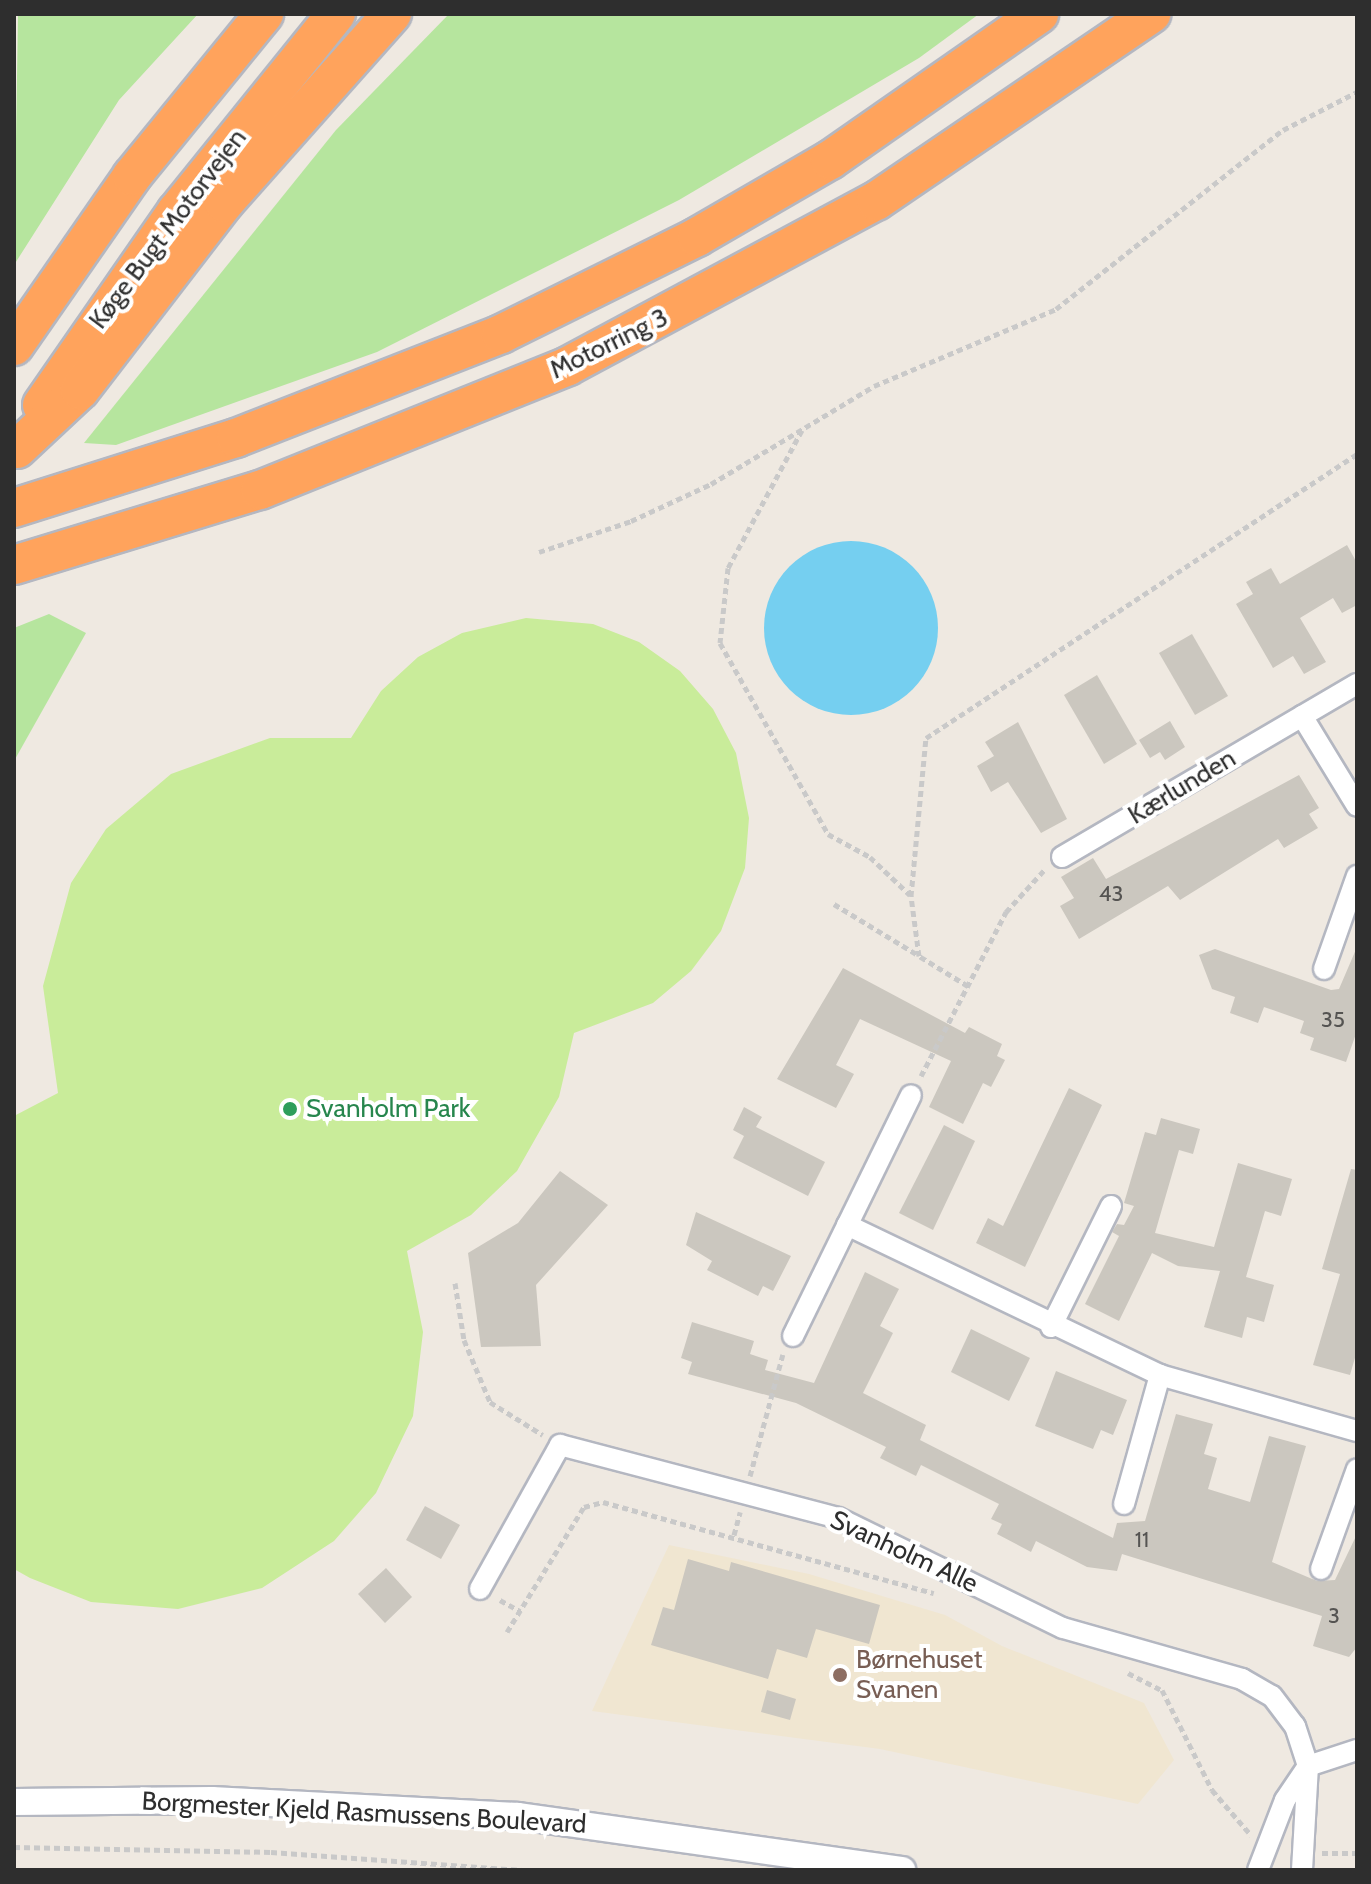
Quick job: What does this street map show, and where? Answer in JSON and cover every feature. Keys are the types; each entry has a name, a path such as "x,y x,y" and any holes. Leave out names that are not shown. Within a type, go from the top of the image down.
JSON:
{"highway":[{"path":"14,346 132,176 264,14"},
{"name":"Køge Bugt Motorvejen","path":"15,451 119,290 336,14"},
{"path":"15,451 80,390 224,203 392,14"},
{"path":"14,508 157,465 501,334 697,237 830,160 1039,14"},
{"name":"Motorring 3","path":"14,565 114,537 363,452 582,359 876,201 1151,14"}],"street":[{"name":"Kærlunden","path":"1062,857 1357,684"},
{"path":"1302,716 1357,806"},
{"path":"1324,969 1357,876"},
{"path":"793,1336 911,1095"},
{"path":"1051,1327 1111,1206"},
{"path":"847,1225 1051,1327 1160,1375 1357,1431"},
{"path":"1124,1504 1160,1375"},
{"path":"480,1589 560,1445"},
{"name":"Svanholm Alle","path":"560,1445 838,1518 1063,1628 1250,1683 1285,1710 1308,1766 1302,1861"},
{"path":"1321,1569 1357,1469"},
{"path":"1258,1870 1272,1843 1285,1800 1308,1766 1357,1750"},
{"name":"Borgmester Kjeld Rasmussens Boulevard","path":"14,1802 212,1800 518,1816 902,1870"}],"path":[{"path":"539,552 645,515 951,348 1056,309 1283,130 1357,92"},
{"path":"802,430 728,568 720,643 828,834 870,857 911,896"},
{"path":"919,956 911,896 926,738 1357,454"},
{"path":"911,1095 968,986 1029,880 1062,857"},
{"path":"834,904 968,986"},
{"path":"455,1283 464,1340 490,1402 560,1445"},
{"path":"734,1535 793,1336"},
{"path":"507,1632 584,1507 603,1502 734,1535 941,1595"},
{"path":"1119,1670 1162,1690 1231,1817 1272,1843"},
{"path":"14,1847 271,1852 522,1870"},
{"path":"1302,1861 1357,1853"}],"shaded area":[{"name":"Børnehuset Svanen","path":"669,1545 809,1574 945,1615 1002,1646 1144,1703 1174,1760 1138,1804 880,1749 592,1711"}],"green space":[{"path":"18,14 198,14 119,100 14,265"},
{"path":"449,14 979,14 919,58 679,200 377,352 116,445 84,443 336,130"},
{"path":"49,614 86,633 14,761 14,628"},
{"name":"Svanholm Park","path":"526,618 593,624 639,642 680,671 713,709 736,753 749,818 745,868 721,931 691,971 653,1003 574,1033 559,1097 517,1171 471,1215 407,1251 423,1332 413,1416 376,1493 334,1541 262,1588 178,1609 91,1602 30,1578 14,1569 14,1116 58,1093 43,986 71,883 106,829 171,774 270,738 351,738 381,691 418,657 462,633"}],"water":[{"path":"851,541 884,547 913,566 932,595 938,628 932,661 913,690 884,709 851,715 818,709 789,690 770,661 764,628 770,595 789,566 818,547"}],"building":[{"path":"1347,545 1357,563 1357,605 1342,613 1333,598 1300,618 1326,662 1304,674 1293,656 1273,668 1236,604 1253,594 1246,582 1271,568 1280,584"},
{"path":"1192,634 1228,696 1195,715 1159,653"},
{"path":"1097,675 1137,744 1104,764 1064,695"},
{"path":"1170,721 1185,747 1165,760 1160,752 1150,758 1139,740"},
{"path":"1018,722 1067,819 1041,833 1008,782 991,792 977,766 994,756 985,742"},
{"path":"1299,775 1319,808 1309,814 1318,828 1284,848 1278,839 1180,900 1168,886 1079,939 1060,906 1074,898 1061,877 1093,858 1106,879"},
{"path":"1357,947 1357,1031 1346,1062 1310,1050 1314,1038 1300,1033 1304,1021 1264,1007 1258,1023 1230,1013 1235,997 1212,989 1199,955 1215,949 1331,990 1339,989"},
{"path":"843,968 965,1033 969,1027 1002,1044 997,1056 1005,1060 991,1087 983,1083 963,1124 929,1107 951,1061 860,1019 836,1065 854,1074 836,1108 777,1079"},
{"path":"1069,1088 1102,1105 1025,1267 976,1243 988,1218 1003,1226"},
{"path":"744,1107 762,1117 756,1127 825,1162 808,1196 733,1158 744,1136 733,1130"},
{"path":"1161,1118 1200,1129 1193,1154 1179,1150 1155,1233 1214,1247 1238,1163 1292,1179 1281,1216 1265,1211 1246,1277 1274,1285 1264,1322 1247,1317 1242,1338 1204,1327 1220,1271 1178,1266 1152,1253 1119,1321 1085,1304 1119,1236 1112,1232 1117,1224 1124,1225 1134,1206 1124,1203 1145,1132 1156,1135"},
{"path":"944,1125 975,1141 933,1230 899,1213"},
{"path":"1351,1169 1357,1170 1357,1351 1350,1375 1313,1365 1340,1274 1322,1269"},
{"path":"560,1171 608,1205 536,1285 541,1346 481,1347 468,1253 518,1223"},
{"path":"696,1212 791,1256 773,1291 763,1286 758,1296 707,1270 712,1261 686,1245"},
{"path":"865,1272 899,1289 880,1326 893,1333 863,1393 926,1425 920,1440 1113,1538 1117,1523 1145,1521 1176,1414 1213,1424 1204,1454 1217,1458 1208,1489 1250,1502 1269,1436 1306,1446 1272,1562 1317,1581 1335,1580 1357,1534 1357,1647 1349,1657 1313,1646 1322,1616 1122,1554 1117,1571 1087,1567 1036,1541 1031,1552 997,1534 1002,1524 991,1519 999,1504 921,1465 916,1476 880,1458 886,1447 796,1403 688,1374 692,1362 681,1358 692,1322 754,1341 750,1354 768,1360 765,1370 814,1383"},
{"path":"971,1329 1030,1358 1009,1401 951,1372"},
{"path":"1056,1371 1127,1400 1113,1435 1101,1430 1093,1449 1035,1426"},
{"path":"425,1506 460,1525 441,1559 406,1540"},
{"path":"688,1559 729,1571 731,1562 880,1605 869,1644 816,1629 807,1658 777,1649 768,1679 651,1645 663,1607 674,1610"},
{"path":"386,1568 412,1597 385,1623 358,1594"},
{"path":"767,1690 796,1699 790,1720 761,1712"}],"place":[{"name":"Svanholm Park","path":"290,1109"},
{"name":"Børnehuset Svanen","path":"840,1675"}]}
